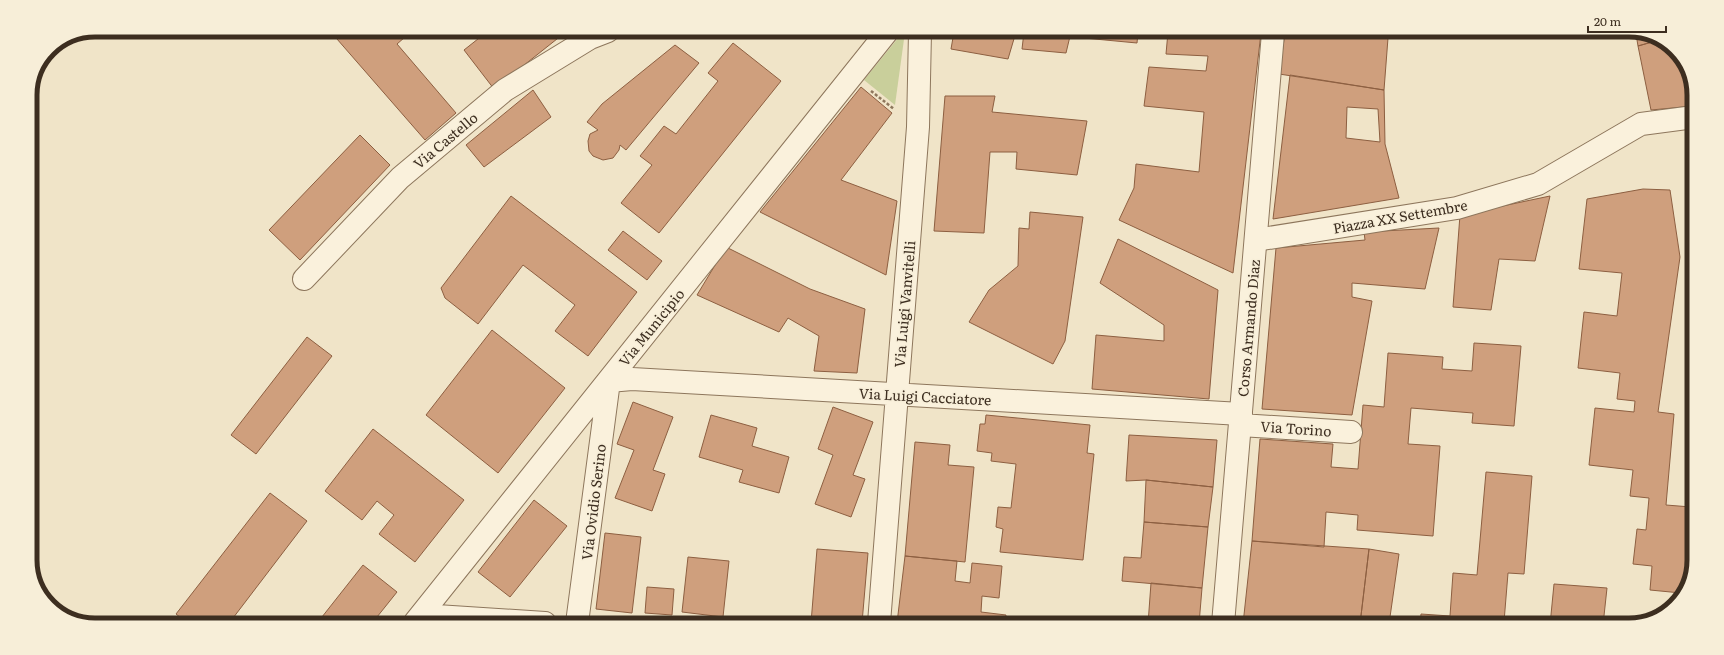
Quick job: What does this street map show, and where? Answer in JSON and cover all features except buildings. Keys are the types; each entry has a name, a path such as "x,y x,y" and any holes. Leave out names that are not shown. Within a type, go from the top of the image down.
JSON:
{"street":[{"name":"Via Castello","path":"304,279 400,178 505,90 593,37"},
{"name":"Via Municipio","path":"419,618 883,37"},
{"name":"Via Luigi Vanvitelli","path":"879,618 918,127 920,37"},
{"name":"Corso Armando Diaz","path":"1224,618 1273,37"},
{"name":"Piazza XX Settembre","path":"1256,240 1457,208 1538,184 1641,124 1687,118"},
{"name":"Via Luigi Cacciatore","path":"609,381 632,379 897,395 1241,419"},
{"name":"Via Ovidio Serino","path":"578,618 609,381"},
{"name":"Via Torino","path":"1241,419 1351,432"}],"path":[{"path":"852,76 918,127"}],"green space":[{"path":"899,37 904,37 895,105 864,80"}]}
